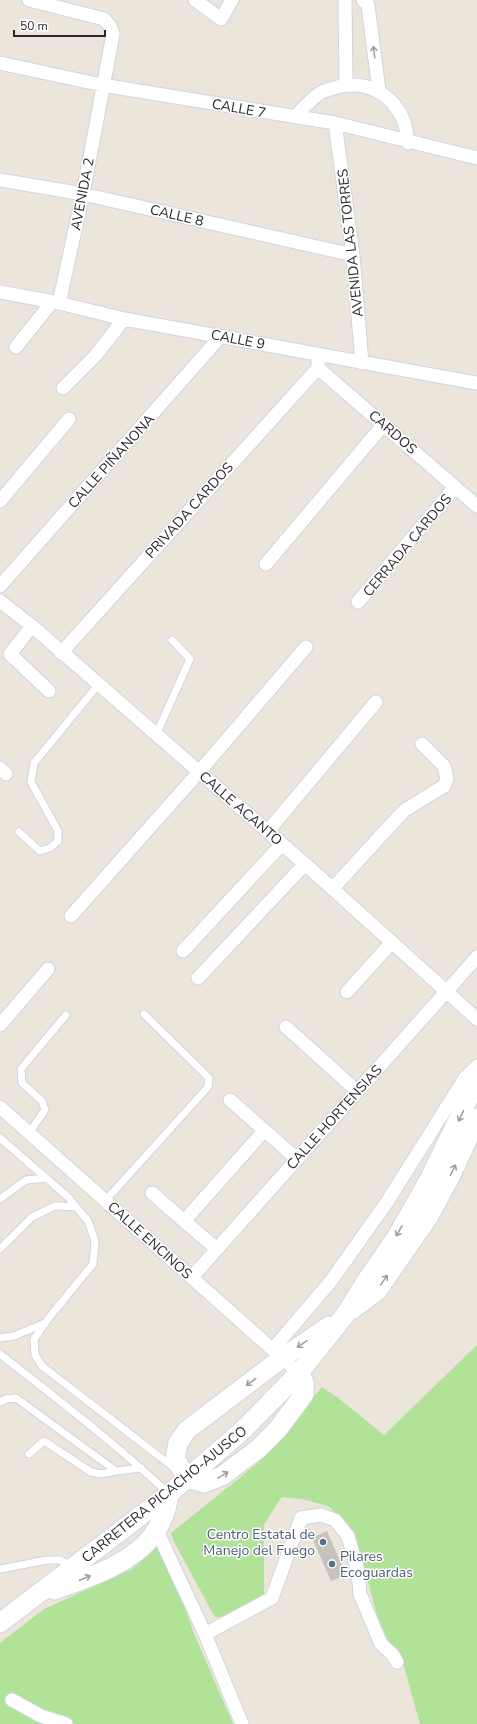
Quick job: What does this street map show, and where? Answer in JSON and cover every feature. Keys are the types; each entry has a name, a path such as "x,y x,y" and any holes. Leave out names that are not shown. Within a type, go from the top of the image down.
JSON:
{"main road":[{"path":"477,1081 430,1178 396,1238 345,1315 299,1373 304,1382 304,1394 278,1429 258,1449 222,1476 204,1484 187,1478 175,1459 178,1443 188,1430 278,1354 345,1315 376,1291 429,1216 452,1173 477,1118"},
{"name":"CARRETERA PICACHO-AJUSCO","path":"0,1623 74,1568 169,1494 187,1478"},
{"path":"35,1596 75,1582 132,1556 146,1546 163,1521 169,1494"}],"street":[{"name":"AVENIDA 2","path":"29,0 104,19 110,26 113,34 102,85 83,194 55,302"},
{"path":"195,0 221,19 232,0"},
{"path":"345,0 346,85"},
{"path":"363,0 368,5 379,91"},
{"name":"CALLE 7","path":"0,63 102,85 335,123 408,143 477,158"},
{"path":"295,117 305,105 323,91 346,85 365,85 379,91 393,104 403,118 408,143"},
{"name":"AVENIDA LAS TORRES","path":"335,123 353,255 362,363"},
{"name":"CALLE 8","path":"0,180 83,194 353,255"},
{"name":"CALLE 9","path":"0,292 55,302 124,319 222,336 318,361 362,363 477,383"},
{"path":"16,348 55,302"},
{"path":"63,388 96,355 124,319"},
{"name":"CALLE PIÑANONA","path":"0,586 222,336"},
{"name":"CARDOS","path":"318,361 384,424 477,506"},
{"name":"PRIVADA CARDOS","path":"61,653 318,361"},
{"path":"0,501 69,419"},
{"path":"266,564 384,424"},
{"name":"CERRADA CARDOS","path":"358,602 456,487"},
{"name":"CALLE ACANTO","path":"0,601 32,626 61,653 306,864 477,1019"},
{"path":"32,626 10,654 48,691"},
{"path":"71,916 199,772 306,647"},
{"path":"268,831 376,702"},
{"path":"333,888 405,810 444,786 447,779 444,766 422,744"},
{"path":"183,951 282,844"},
{"path":"198,978 306,864"},
{"path":"347,992 392,942"},
{"name":"CALLE HORTENSIAS","path":"192,1277 446,990 477,957"},
{"path":"0,1025 48,969"},
{"path":"286,1027 357,1092"},
{"path":"278,1354 387,1202 465,1078 477,1066"},
{"path":"230,1100 297,1159"},
{"name":"CALLE ENCINOS","path":"0,1107 299,1373"},
{"path":"184,1221 264,1131"},
{"path":"152,1193 217,1249"},
{"path":"205,1634 272,1598 302,1518 321,1515 335,1520 348,1536 358,1571 360,1594 380,1644 394,1655 397,1662"},
{"path":"157,1531 205,1634 242,1724"},
{"path":"12,1700 41,1716 66,1724"}],"lane":[{"path":"156,735 190,659 172,640"},
{"path":"19,832 40,851 50,848 58,841 58,831 31,782 34,763 98,685"},
{"path":"106,1200 210,1083 209,1078 144,1014"},
{"path":"29,1132 45,1110 42,1101 22,1083 21,1069 66,1015"},
{"path":"0,1138 47,1178 76,1207 88,1221 95,1241 93,1264 45,1323 34,1339 35,1354 42,1366 187,1478"},
{"path":"0,1199 26,1180 47,1178"},
{"path":"0,1249 32,1217 55,1206 76,1207"},
{"path":"0,1338 14,1336 45,1323"},
{"path":"0,1354 141,1468 169,1494"},
{"path":"0,1402 6,1399 16,1398 116,1472"},
{"path":"29,1454 44,1441 91,1472 101,1474 141,1468"},
{"path":"0,1569 47,1560 60,1560 74,1568"}],"green space":[{"path":"477,1345 477,1724 420,1724 401,1656 387,1639 377,1615 358,1546 346,1522 328,1506 302,1499 282,1497 264,1524 264,1595 221,1617 215,1617 212,1612 173,1540 171,1533 258,1463 322,1387 337,1397 384,1435"},
{"path":"157,1546 170,1565 193,1631 233,1724 0,1724 0,1643 44,1609 132,1569"}],"building":[{"name":"Pilares Ecoguardas","path":"327,1531 346,1575 331,1581 312,1538"}],"place":[{"name":"Centro Estatal de Manejo del Fuego","path":"323,1542"},
{"name":"Pilares Ecoguardas","path":"332,1564"}]}
